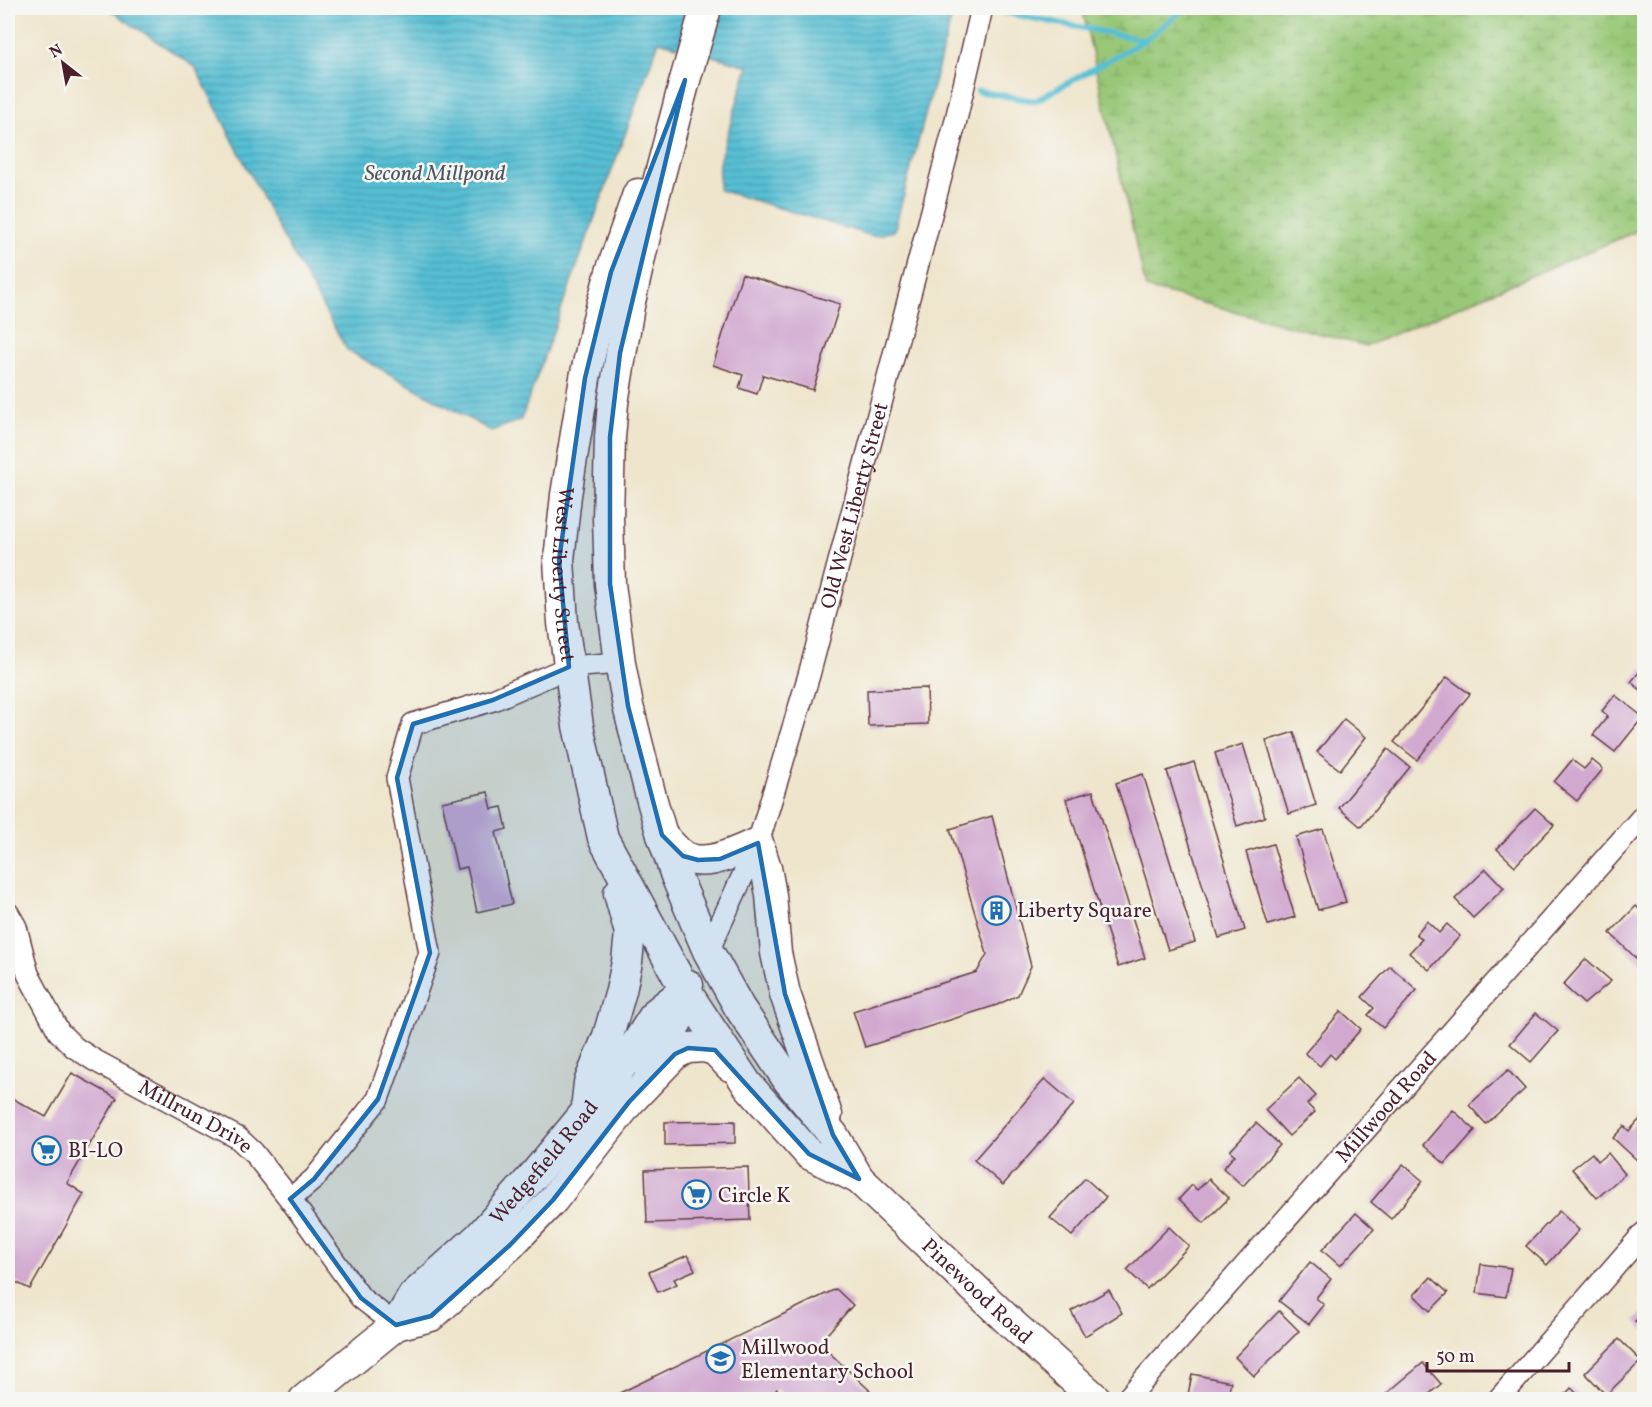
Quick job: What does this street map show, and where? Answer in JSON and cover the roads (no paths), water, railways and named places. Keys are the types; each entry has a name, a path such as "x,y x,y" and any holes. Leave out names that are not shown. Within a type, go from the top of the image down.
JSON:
{"main road":[{"name":"West Liberty Street","path":"706,8 653,201 629,306 613,403 610,437 609,551 610,584 628,706 662,835 676,876 708,951"},
{"name":"West Liberty Street","path":"685,80 637,195 597,322 585,378 566,495 559,560 562,623 578,726 603,838 685,990"},
{"path":"662,835 683,856 698,860 720,859 758,843 771,895 776,953 785,994 833,1135"},
{"path":"586,1112 590,1083 608,1036 621,991 630,933 603,838"},
{"name":"Old West Liberty Street","path":"685,990 708,951"},
{"name":"Pinewood Road","path":"708,951 739,1007 788,1080 833,1135 859,1179 1012,1324 1097,1400"},
{"path":"629,1102 677,1022 685,990"},
{"name":"Pinewood Road","path":"685,990 747,1084 809,1154 859,1179"},
{"name":"Wedgefield Road","path":"304,1400 396,1325 412,1296 479,1237 586,1112 626,1060 656,1013 685,990"},
{"path":"629,1102 675,1054 688,1048 704,1047 715,1050 747,1084"},
{"name":"Wedgefield Road","path":"396,1325 431,1317 510,1245 553,1200 629,1102"}],"street":[{"name":"Old West Liberty Street","path":"708,951 758,843 809,675 955,124 982,8"},
{"path":"290,1198 314,1179 378,1099 430,953 397,778 412,724 493,700 569,667 620,663"},
{"name":"Millwood Road","path":"1126,1400 1644,815"},
{"name":"Millrun Drive","path":"8,913 16,927 28,974 60,1032 74,1047 238,1138 253,1152 290,1198 361,1298 396,1325"},
{"path":"1498,1400 1644,1233"}],"water":[{"name":"Second Millpond","path":"107,8 954,8 894,231 873,236 719,190 719,162 748,66 659,41 521,420 491,431 347,350 276,224 195,67"}],"waterway":[{"path":"978,91 1035,101 1145,40 1185,8"},
{"path":"997,11 1145,40"}],"place":[{"name":"Liberty Square","path":"996,910"},
{"name":"BI-LO","path":"47,1150"},
{"name":"Circle K","path":"697,1195"},
{"name":"Millwood Elementary School","path":"720,1359"}]}
